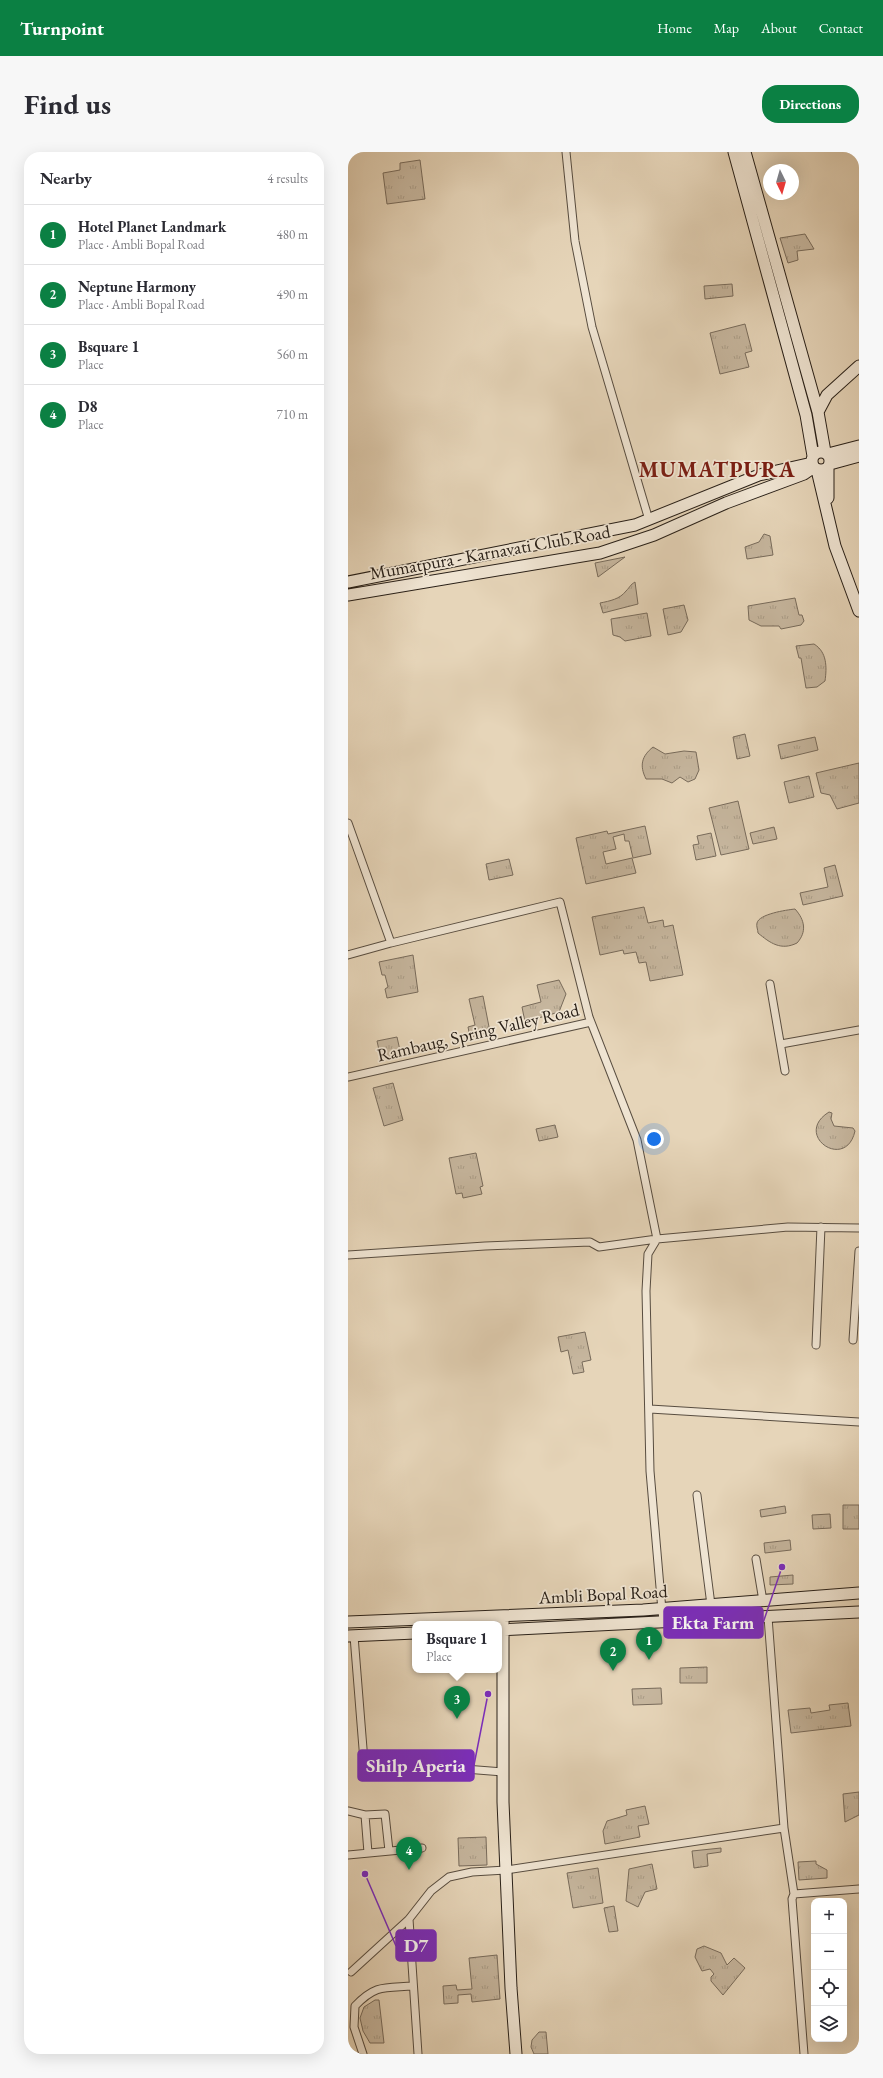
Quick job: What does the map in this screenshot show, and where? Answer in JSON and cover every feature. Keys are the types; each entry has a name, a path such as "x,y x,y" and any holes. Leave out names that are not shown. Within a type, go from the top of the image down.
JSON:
{"street":[{"path":"566,152 575,241 592,326 649,520"},
{"path":"734,152 806,415 821,462"},
{"path":"745,152 818,412 821,462 828,503 827,506 835,546 859,611"},
{"path":"818,412 827,395 859,366"},
{"path":"821,462 859,446"},
{"path":"821,462 859,456"},
{"name":"Mumatpura - Karnavati Club Road","path":"348,582 635,525 759,476 821,462"},
{"name":"Mumatpura - Karnavati Club Road","path":"348,594 600,553 654,535 740,497 804,474 821,462"},
{"path":"348,823 391,943"},
{"path":"348,955 391,943 560,902 591,1022 637,1140 657,1239 650,1250 646,1270 652,1492 663,1622"},
{"path":"770,984 785,1072"},
{"name":"Rambaug, Spring Valley Road","path":"348,1077 591,1022"},
{"path":"781,1044 859,1030"},
{"path":"348,1255 485,1246 590,1242 599,1247 657,1239 788,1227 859,1228"},
{"path":"816,1345 821,1227"},
{"path":"853,1340 859,1251"},
{"path":"650,1409 859,1422"},
{"path":"697,1495 711,1605"},
{"path":"756,1559 763,1601"},
{"name":"Ambli Bopal Road","path":"348,1622 661,1608 859,1594"},
{"name":"Ambli Bopal Road","path":"502,1630 859,1612"},
{"path":"502,1623 503,1616"},
{"path":"768,1616 784,1828 794,1894 792,1899 794,1938 804,2054"},
{"path":"412,1634 351,1636 364,1761 503,1772"},
{"path":"502,1673 506,1870 511,1988 516,2054"},
{"path":"348,1811 365,1815 385,1814 388,1851"},
{"path":"365,1815 368,1853"},
{"path":"351,1972 409,1919 431,1891 449,1877 472,1872 506,1870 784,1828"},
{"path":"348,1855 422,1848"},
{"path":"794,1894 859,1889"},
{"path":"409,1919 418,2054"},
{"path":"363,2054 354,2027 355,2006 366,1994 376,1989 414,1986"}],"green space":[{"path":"420,160 425,199 387,204 383,173 400,170 400,163"},
{"path":"805,234 814,249 797,251 798,260 788,263 780,238"},
{"path":"732,284 733,296 705,299 704,286"},
{"path":"745,324 752,351 745,353 749,367 720,374 710,333"},
{"path":"764,534 770,536 773,555 747,559 745,547 759,542"},
{"path":"625,557 598,577 595,563"},
{"path":"635,582 638,604 603,613 600,603 618,598"},
{"path":"795,598 799,615 802,615 804,621 801,625 781,629 779,626 761,626 749,620 748,606"},
{"path":"684,605 688,620 681,632 668,635 663,609"},
{"path":"647,613 651,636 625,641 620,637 613,635 611,619"},
{"path":"814,644 824,656 826,670 825,681 817,687 806,688 801,658 799,658 796,646"},
{"path":"745,734 750,756 737,759 733,737"},
{"path":"815,737 818,750 781,759 778,745"},
{"path":"653,747 665,754 684,751 696,752 699,770 695,779 688,782 680,777 672,783 662,779 646,779 642,765 644,757"},
{"path":"859,763 859,803 837,809 830,795 821,793 816,773"},
{"path":"809,776 814,797 789,803 784,782"},
{"path":"738,801 749,849 721,855 709,808"},
{"path":"645,826 651,854 633,858 629,841 625,841 624,834 613,837 616,849 603,852 606,864 632,858 636,873 586,884 576,838 607,831 608,834"},
{"path":"774,827 777,839 753,844 750,833"},
{"path":"711,833 716,856 696,860 693,845 699,844 697,836"},
{"path":"509,859 513,875 489,880 486,864"},
{"path":"835,865 843,896 803,905 800,893 828,887 824,868"},
{"path":"644,907 648,923 663,920 664,927 673,925 683,975 650,981 646,962 639,963 636,952 624,954 623,950 600,955 592,917"},
{"path":"795,909 801,917 804,926 802,935 797,943 786,946 776,945 758,933 757,923 763,917 773,913"},
{"path":"413,955 418,992 387,998 385,989 388,987 385,975 382,975 379,962"},
{"path":"559,980 566,994 559,1012 525,1022 522,1007 541,1002 537,985"},
{"path":"483,996 490,1032 470,1037 468,1027 475,1025 469,999"},
{"path":"397,1037 401,1055 381,1059 377,1041"},
{"path":"393,1083 403,1120 384,1126 373,1088"},
{"path":"829,1112 832,1113 831,1119 834,1126 853,1128 855,1131 850,1143 842,1149 833,1149 825,1146 819,1139 816,1130 819,1121"},
{"path":"555,1125 558,1137 539,1141 536,1129"},
{"path":"476,1153 483,1186 480,1187 482,1194 463,1198 462,1193 456,1194 449,1158"},
{"path":"585,1332 591,1360 582,1362 584,1372 573,1374 568,1350 561,1352 558,1337"},
{"path":"843,1505 859,1505 859,1529 843,1529"},
{"path":"785,1506 786,1513 761,1517 760,1510"},
{"path":"830,1514 831,1528 813,1529 812,1515"},
{"path":"790,1540 791,1550 765,1553 764,1543"},
{"path":"793,1575 793,1584 770,1585 770,1577"},
{"path":"707,1667 707,1683 680,1683 680,1668"},
{"path":"661,1688 662,1704 633,1705 632,1689"},
{"path":"848,1703 851,1726 791,1733 788,1710 810,1708 811,1713 830,1710 829,1705"},
{"path":"859,1792 859,1815 845,1822 843,1794"},
{"path":"645,1806 649,1824 638,1826 640,1837 605,1844 603,1831 607,1821 627,1815 626,1810"},
{"path":"486,1837 487,1865 459,1866 458,1838"},
{"path":"721,1848 721,1852 707,1854 708,1866 694,1868 692,1851"},
{"path":"816,1861 816,1864 827,1870 827,1878 799,1880 798,1862"},
{"path":"652,1864 657,1889 645,1892 638,1907 626,1901 629,1869"},
{"path":"598,1868 603,1903 573,1908 567,1873"},
{"path":"614,1906 618,1931 609,1932 604,1908"},
{"path":"704,1946 721,1953 727,1965 734,1958 745,1968 723,1995 711,1981 711,1977 714,1974 710,1969 702,1971 695,1957 697,1949"},
{"path":"497,1955 500,1999 472,2002 471,1994 458,1995 458,2003 444,2004 443,1986 456,1985 457,1990 472,1989 469,1958"},
{"path":"375,2000 379,2000 384,2043 370,2043 363,2031 360,2018 364,2007"},
{"path":"539,2032 546,2032 548,2054 534,2054 531,2047 532,2040"}],"place":[{"name":"Ekta Farm","path":"782,1567"},
{"name":"Hotel Planet Landmark","path":"649,1660"},
{"name":"Neptune Harmony","path":"613,1671"},
{"name":"Shilp Aperia","path":"488,1694"},
{"name":"Bsquare 1","path":"457,1719"},
{"name":"D8","path":"409,1870"},
{"name":"D7","path":"365,1874"}],"district":[{"name":"MUMATPURA","path":"717,469"}]}
